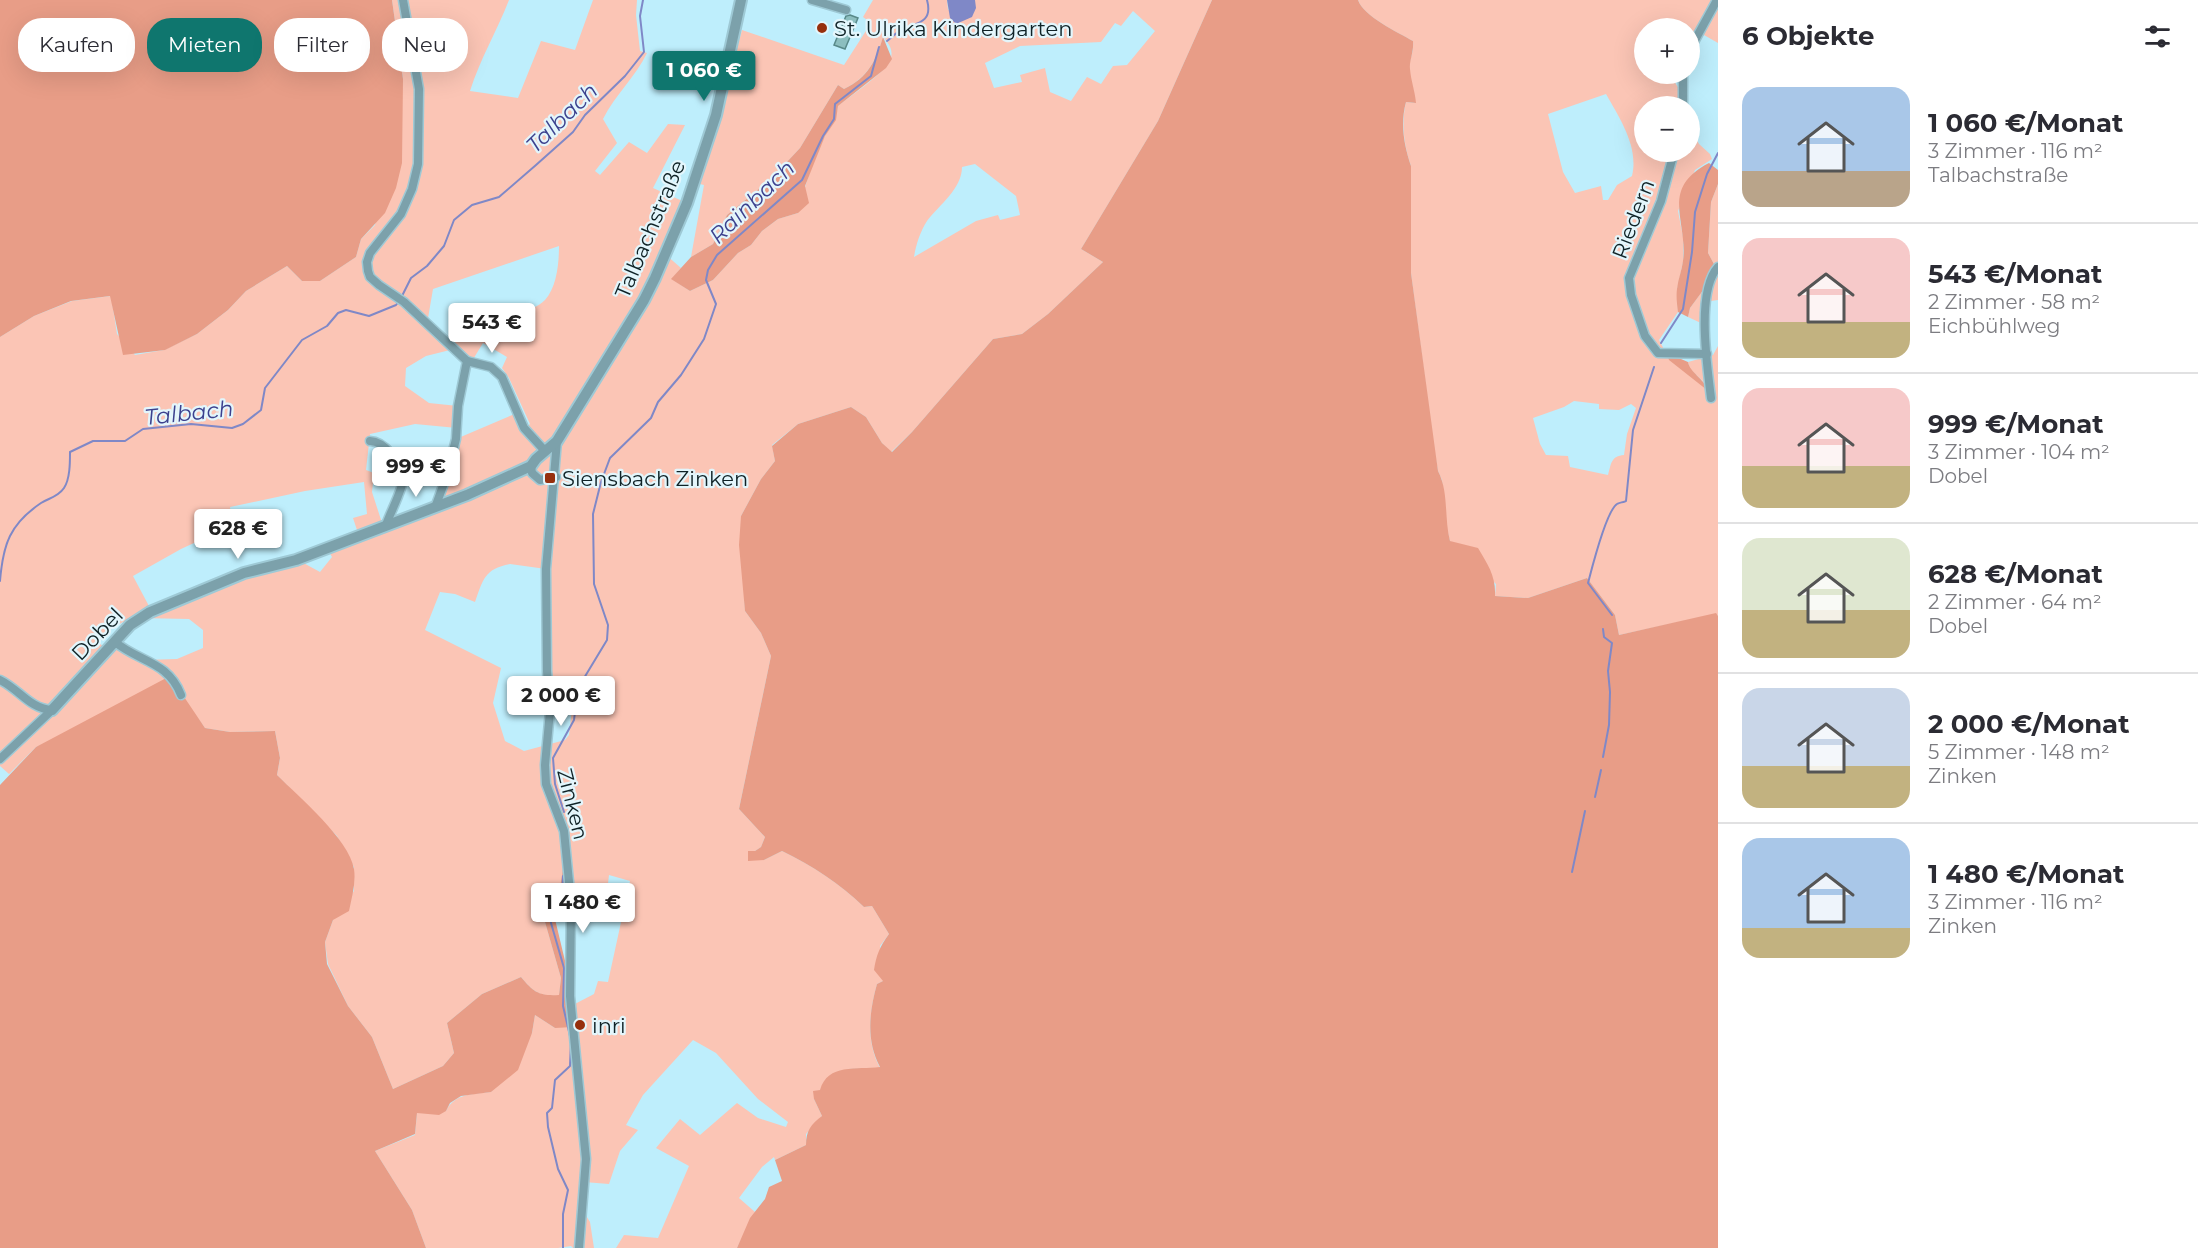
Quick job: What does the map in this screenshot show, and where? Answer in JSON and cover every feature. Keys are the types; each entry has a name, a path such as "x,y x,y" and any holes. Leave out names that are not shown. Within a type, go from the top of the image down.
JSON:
{"street":[{"path":"403,0 418,89 418,164 412,189 401,214 370,253 367,261 370,277 401,300 467,361 491,368 502,377 524,428 545,452"},
{"name":"Talbachstraße","path":"545,452 558,441 644,300 687,203 716,115 741,0"},
{"path":"812,0 846,10"},
{"path":"1700,31 1717,0"},
{"name":"Riedern","path":"1671,162 1661,201 1629,278 1631,296 1651,347 1658,352 1707,354"},
{"path":"1711,398 1705,295 1709,280 1718,267"},
{"path":"436,505 453,454 458,406 467,361"},
{"path":"370,441 377,441 384,445 402,473 400,489 386,525"},
{"name":"Zinken","path":"558,441 546,569 547,671 550,711 545,765 546,784 564,831 570,890 570,996 586,1159 579,1248"},
{"name":"Dobel","path":"0,759 52,710 129,625 150,612 244,573 296,560 467,495 531,466 545,452"},
{"path":"531,466 532,473 540,480 556,477"},
{"path":"115,642 127,652 148,659 160,667 170,676 181,695"},
{"path":"0,680 16,689 34,707 37,716 35,725"},
{"path":"34,707 52,710"}],"shaded area":[{"path":"0,0 392,0 395,18 382,18 382,72 402,72 402,163 396,188 385,213 361,239 356,257 320,281 302,281 287,266 246,291 228,310 197,334 165,350 123,355 110,296 71,301 34,316 0,337"},
{"path":"392,0 509,0 470,91 518,98 541,41 575,50 593,0 637,0 636,15 640,51 647,53 603,119 617,143 595,171 600,175 629,142 647,153 668,124 685,125 653,188 687,203 665,254 681,268 672,279 690,291 713,280 738,253 751,245 762,231 778,219 798,213 813,164 835,119 838,106 884,69 891,58 890,47 883,37 874,61 865,74 844,89 838,85 800,148 771,179 727,215 713,244 691,257 704,185 696,183 711,144 742,30 844,65 871,23 863,17 873,0 947,0 948,10 975,2 975,0 1212,0 1158,121 1081,249 1103,262 1048,314 1022,334 993,339 912,432 891,452 882,443 866,417 851,407 798,424 772,445 775,461 761,479 741,516 745,611 761,633 771,656 739,809 765,837 761,847 755,851 764,860 782,851 804,863 835,883 864,907 872,906 889,934 880,946 883,981 877,984 870,1027 872,1048 880,1068 848,1069 820,1090 814,1099 822,1116 806,1134 806,1145 775,1160 774,1157 762,1167 739,1198 755,1212 737,1248 616,1248 624,1235 658,1238 689,1166 656,1148 680,1119 700,1135 737,1103 758,1118 786,1127 788,1122 758,1099 716,1053 693,1040 643,1095 626,1125 638,1130 620,1151 609,1184 584,1182 582,1209 590,1222 594,1248 573,1248 571,1246 558,1248 426,1248 412,1210 375,1151 415,1135 417,1113 446,1111 454,1101 460,1098 491,1092 532,1033 535,1015 555,1028 571,1006 594,994 598,981 608,982 630,881 609,875 605,909 571,902 563,869 559,894 552,902 545,922 561,978 559,996 538,992 521,977 482,994 447,1023 454,1053 443,1066 393,1089 372,1037 348,1006 328,964 325,942 333,920 354,891 354,867 337,836 277,775 280,758 275,731 230,732 205,728 181,695 36,747 9,774 0,766 0,337 34,316 72,301 111,296 117,334 135,355 164,350 197,334 228,310 246,291 287,266 302,281 320,281 356,257 361,239 375,225 403,79 402,72 468,72 468,18 395,18","holes":["1133,11 1155,31 1127,65 1113,66 1101,84 1087,77 1071,101 1050,92 1045,68 1020,75 1022,82 994,88 985,63 1020,46 1101,42 1115,23 1121,26","975,164 1016,196 1020,215 1000,220 998,215 976,221 914,257 927,221 954,190 962,167","559,246 558,267 549,295 538,306 513,317 444,339 427,324 433,289","483,343 507,357 502,368 530,424 525,428 517,413 456,439 436,505 383,526 372,492 374,473 366,470 370,434 415,424 457,428 458,406 429,403 405,386 406,368 426,356 454,349 472,361","364,482 367,514 353,518 358,533 201,586 150,608 133,576 181,549 233,525 230,507 305,491","327,548 332,557 320,572 298,560","510,564 546,569 550,707 572,709 569,735 565,740 524,751 505,741 493,703 501,668 425,630 440,592 455,594 475,602 486,577 501,566","140,618 189,619 203,630 203,648 177,659 144,660 112,643 106,649 97,641 123,622 127,628"]},
{"path":"1212,0 1358,0 1374,18 1413,41 1410,69 1416,103 1406,102 1403,126 1411,166 1411,273 1438,471 1444,488 1450,541 1478,548 1493,577 1495,596 1528,598 1587,578 1615,615 1619,635 1716,613 1718,616 1718,1248 737,1248 750,1218 765,1199 769,1187 782,1181 775,1160 806,1145 810,1128 822,1116 813,1091 820,1090 829,1075 844,1069 880,1067 872,1047 870,1026 877,984 883,981 874,970 875,965 881,947 889,934 872,906 864,907 815,869 782,851 764,860 748,861 748,851 755,851 761,847 765,837 739,809 771,656 761,633 745,611 739,545 741,516 761,479 775,461 772,446 798,424 851,407 866,417 882,443 892,452 993,339 1022,334 1048,314 1103,262 1081,249 1158,121"},
{"path":"1358,0 1718,0 1718,43 1700,33 1700,18 1634,18 1634,84 1676,84 1680,90 1680,96 1634,96 1634,162 1700,162 1700,145 1712,159 1695,170 1678,211 1683,237 1683,262 1677,290 1678,312 1659,340 1668,357 1706,384 1690,369 1688,362 1713,355 1718,346 1718,616 1716,614 1619,635 1615,615 1587,578 1528,598 1495,596 1496,584 1450,541 1445,521 1442,480 1434,448 1411,273 1411,166 1405,142 1404,110 1406,102 1415,103 1409,67 1413,41 1382,24 1367,12","holes":["1606,94 1631,144 1632,176 1617,185 1608,200 1603,200 1601,186 1575,193 1563,172 1548,114","1574,401 1599,404 1599,409 1619,410 1631,404 1636,408 1627,434 1624,455 1614,459 1608,475 1570,467 1568,456 1546,455 1540,444 1533,418"]},
{"path":"883,37 892,59 886,68 838,106 836,120 825,136 805,186 809,203 798,213 778,219 762,231 751,245 738,253 713,280 690,291 671,279 691,257 713,244 727,215 771,179 800,148 838,85 844,89 865,74 874,61"},
{"path":"1709,163 1718,170 1718,184 1711,202 1708,253 1715,266 1704,289 1690,308 1688,317 1678,312 1677,300 1684,246 1679,206 1680,195 1694,173"},
{"path":"1718,184 1718,300 1703,302 1703,324 1688,317 1690,308 1704,289 1715,266 1708,253 1711,202"},
{"path":"1674,356 1688,362 1707,390 1669,360 1668,357"},
{"path":"170,676 205,728 230,732 275,731 280,758 277,775 322,819 350,857 354,869 354,885 349,911 333,920 325,942 327,964 348,1006 372,1037 393,1089 443,1066 454,1053 447,1023 482,994 521,977 538,992 559,995 561,978 545,922 552,902 559,894 563,869 568,862 571,902 562,902 557,905 554,915 566,965 570,966 573,1027 555,1028 535,1015 532,1033 518,1070 491,1092 461,1096 450,1103 446,1111 439,1115 417,1113 415,1134 375,1151 412,1210 426,1248 0,1248 0,785 36,747"}],"water":[{"path":"947,0 975,0 976,8 972,17 956,24 950,18"}],"building":[{"path":"846,16 858,18 845,49 834,45"}],"waterway":[{"name":"Talbach","path":"402,296 411,278 427,266 444,246 454,220 472,205 499,197 573,132 585,115 625,76 644,52 640,16 643,0"},
{"name":"Rainbach","path":"887,41 901,30 919,23 926,17 927,0"},
{"name":"Rainbach","path":"564,812 555,784 553,758 574,720 578,688 607,640 608,625 594,584 593,514 610,458 651,418 658,402 681,375 704,339 716,304 706,280 708,270 717,255 802,180 823,136 834,119 835,104 871,76 879,47"},
{"path":"1661,343 1683,309 1692,252 1695,212 1707,174 1718,153"},
{"name":"Talbach","path":"0,581 3,556 10,536 30,511 62,491 69,476 70,452 93,441 125,441 143,429 191,424 232,428 243,424 261,410 265,388 302,340 327,326 338,313 346,310 369,316 396,305 399,301"},
{"path":"1612,615 1588,583 1608,517 1617,504 1626,501 1633,430 1654,367"},
{"path":"1603,629 1604,637 1612,643 1608,671 1609,725 1603,757"},
{"path":"1595,797 1601,770"},
{"path":"1572,872 1585,811"},
{"name":"Rainbach","path":"563,876 562,897 551,912 551,923 564,968 563,1006 570,1036"},
{"name":"Rainbach","path":"563,1248 563,1214 568,1190 558,1169 547,1113 552,1108 555,1080 570,1066 571,1041"}],"place":[{"name":"St. Ulrika Kindergarten","path":"822,28"},
{"name":"Siensbach Zinken","path":"550,478"},
{"name":"inri","path":"580,1025"}]}
